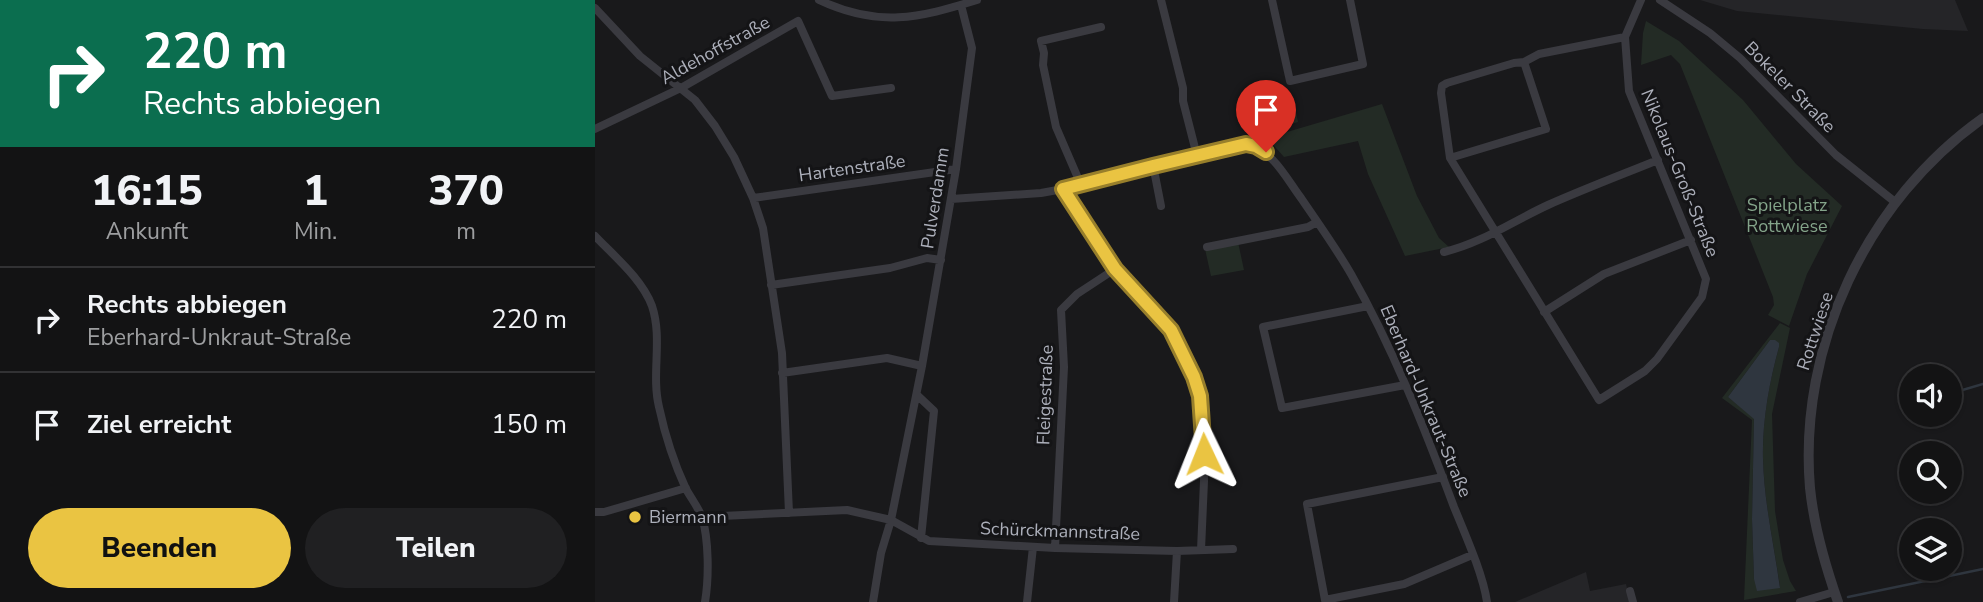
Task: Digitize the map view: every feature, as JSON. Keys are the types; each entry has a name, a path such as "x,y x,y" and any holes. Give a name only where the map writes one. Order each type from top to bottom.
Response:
{"street":[{"path":"819,0 867,16 894,19 920,16 978,0"},
{"path":"1161,0 1195,148"},
{"path":"1272,0 1290,81 1363,64 1350,0"},
{"name":"Nikolaus-Groß-Straße","path":"1544,312 1599,400 1651,365 1702,297 1706,279 1629,91 1625,37 1641,0"},
{"name":"Bokeler Straße","path":"1660,0 1710,33 1740,58 1836,155 1895,202"},
{"name":"Pulverdamm","path":"873,602 881,553 891,520 922,366 956,169 972,48 961,5"},
{"path":"595,8 640,56 695,100 734,157 753,198 763,228 782,353 789,513"},
{"name":"Aldehoffstraße","path":"595,130 681,88 798,22 832,96 891,88"},
{"path":"1081,185 1056,127 1043,65 1041,41 1101,27"},
{"path":"1625,37 1539,54 1524,62 1458,79 1442,86 1450,158 1544,312 1604,274 1691,240"},
{"path":"1450,158 1546,129 1524,62"},
{"name":"Rottwiese","path":"1836,597 1815,526 1810,488 1812,401 1821,356 1841,299 1870,241 1895,202 1933,159 1983,117"},
{"name":"Eberhard-Unkraut-Straße","path":"951,199 1063,189 1246,144 1266,152 1350,271 1368,306 1405,384 1443,477 1487,602"},
{"path":"1444,252 1495,233 1547,205 1658,160"},
{"path":"1153,166 1161,205"},
{"name":"Hartenstraße","path":"753,198 956,169"},
{"path":"1063,189 1115,269 1171,330 1194,377 1200,396 1203,428 1201,550"},
{"path":"1207,247 1317,222"},
{"path":"595,236 639,283 651,305 657,337 655,381 658,405 673,456 701,517 708,560 705,602"},
{"path":"771,285 890,268 927,258 941,261"},
{"name":"Fleigestraße","path":"1055,548 1064,368 1061,310 1077,294 1115,269"},
{"path":"1368,306 1263,327 1282,408 1405,384"},
{"path":"782,373 887,358 922,366"},
{"path":"916,395 934,411 921,538"},
{"path":"1443,477 1307,503 1325,600 1404,584 1472,555"},
{"path":"595,512 604,512 686,488"},
{"name":"Schürckmannstraße","path":"701,517 847,510 891,520 929,541 1055,548 1177,551 1233,549"},
{"path":"1027,602 1033,547"},
{"path":"1174,602 1177,551"},
{"path":"1630,591 1633,602"},
{"path":"1800,602 1836,597"}],"shaded area":[{"path":"1700,0 1955,0 1968,31 1737,11"},
{"path":"1770,340 1779,343 1779,347 1767,403 1763,459 1767,507 1780,588 1757,591 1754,579 1752,519 1754,419 1728,397"},
{"path":"1586,572 1590,591 1626,584 1630,602 1515,602"}],"green space":[{"name":"Spielplatz Rottwiese","path":"1646,21 1679,41 1743,100 1796,164 1842,206 1807,274 1789,326 1768,315 1774,305 1773,297 1680,64 1671,55 1641,65"},
{"path":"1293,98 1298,122 1251,136 1245,109"},
{"path":"1382,104 1417,196 1439,238 1449,247 1405,256 1368,174 1358,141 1284,157 1267,138"},
{"path":"1238,242 1244,270 1211,276 1205,249"},
{"path":"1780,323 1790,328 1772,414 1775,511 1783,560 1796,591 1744,600 1752,420 1722,398","holes":["1770,340 1779,347 1767,403 1763,459 1767,507 1780,587 1754,579 1754,418 1728,397"]}],"waterway":[{"path":"1962,390 1983,384"},
{"path":"1848,597 1983,569"}],"place":[{"name":"Biermann","path":"635,517"}],"route":[{"path":"1204,454 1200,396 1194,377 1171,330 1115,269 1063,189 1246,144 1266,152"}]}
